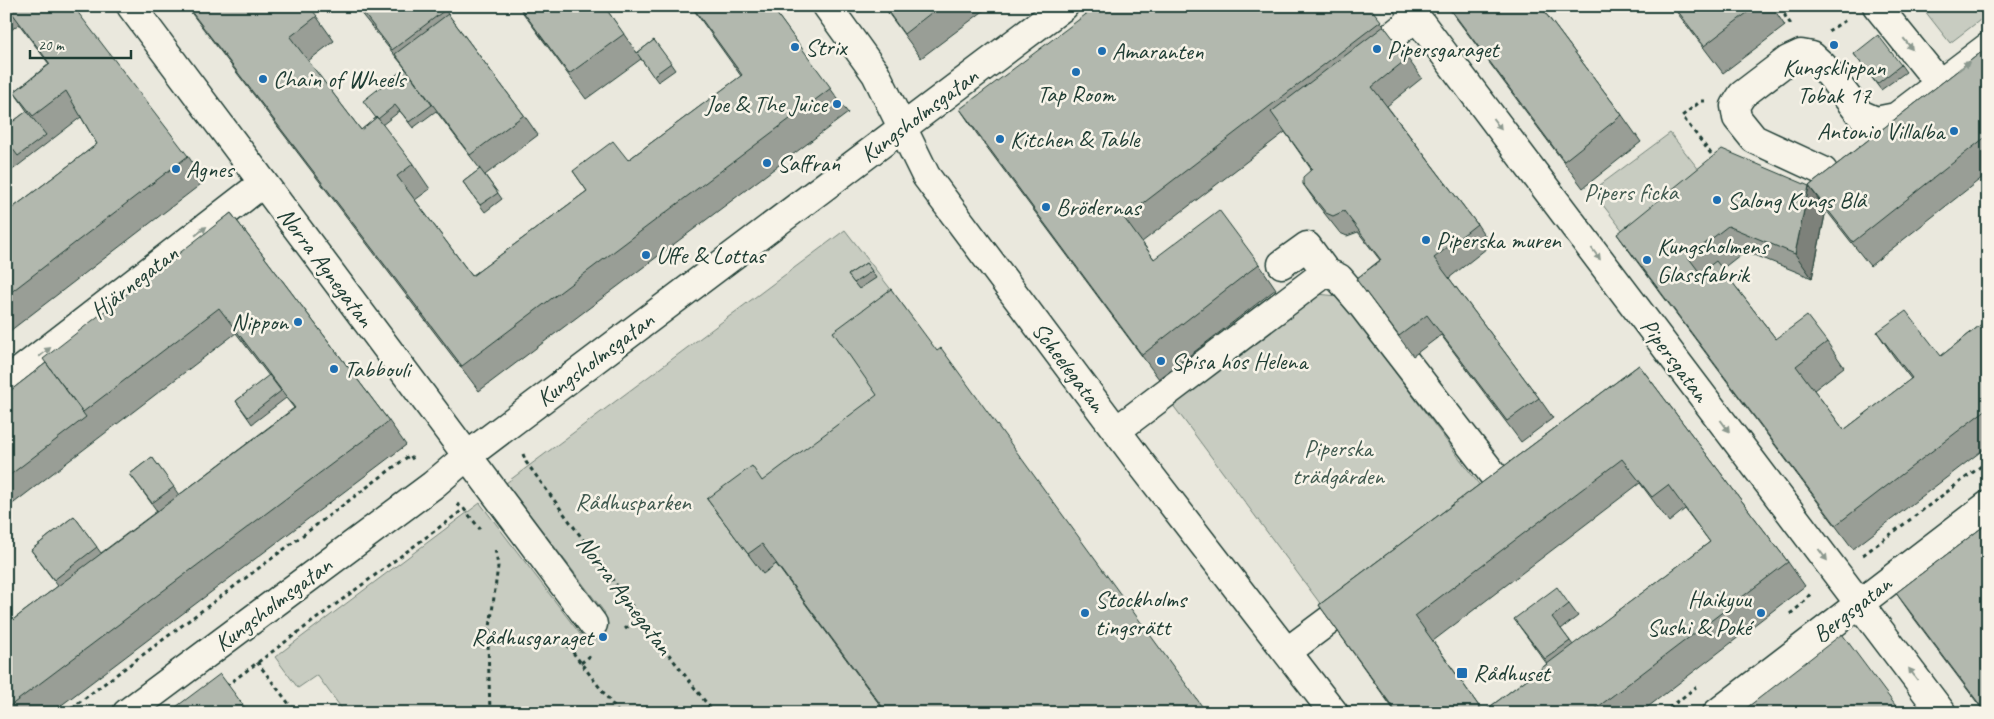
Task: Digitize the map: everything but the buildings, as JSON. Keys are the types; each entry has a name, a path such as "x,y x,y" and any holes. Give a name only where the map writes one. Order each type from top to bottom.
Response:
{"street":[{"name":"Norra Agnegatan","path":"131,6 593,624"},
{"name":"Scheelegatan","path":"827,6 876,74 926,176 1139,461 1288,651 1334,713"},
{"name":"Kungsholmsgatan","path":"127,713 432,485 466,456 1064,6"},
{"path":"1877,6 1940,84"},
{"path":"1391,37 1412,11"},
{"name":"Pipersgatan","path":"1412,11 1942,713"},
{"path":"1823,171 1754,139 1737,118 1736,106 1742,95 1788,60 1800,54 1812,56 1823,66 1860,114 1876,121 1896,118 1988,47"},
{"name":"Hjärnegatan","path":"6,382 263,182"},
{"path":"1282,264 1306,246 1326,272 1339,278 1505,490"},
{"path":"1117,430 1326,272"},
{"path":"1482,507 1528,474"},
{"name":"Bergsgatan","path":"1717,713 1988,505"},
{"path":"1288,651 1381,582"}],"path":[{"path":"1785,6 1785,16 1791,24"},
{"path":"1701,101 1682,116 1718,162"},
{"name":"Norra Agnegatan","path":"510,424 526,462 640,617 714,713"},
{"path":"65,713 410,455 432,485 464,509 482,532"},
{"path":"220,690 464,509"},
{"path":"490,713 488,643 498,566 495,548 500,556"},
{"path":"563,640 619,713"},
{"path":"257,662 296,713"}],"green space":[{"path":"1921,6 1988,6 1988,14 1950,43"},
{"name":"Pipers ficka","path":"1670,133 1700,171 1623,231 1592,191"},
{"name":"Rådhusparken","path":"845,230 906,309 891,415 762,574 776,564 886,713 345,713 317,675 298,688 275,657 480,503 580,634 605,613 506,483"},
{"name":"Piperska trädgården","path":"1317,294 1338,296 1481,487 1322,606 1172,404"}],"place":[{"name":"Kungsklippan Tobak 17","path":"1834,45"},
{"name":"Strix","path":"795,47"},
{"name":"Pipersgaraget","path":"1377,49"},
{"name":"Amaranten","path":"1102,51"},
{"name":"Tap Room","path":"1076,72"},
{"name":"Chain of Wheels","path":"263,79"},
{"name":"Joe & The Juice","path":"837,104"},
{"name":"Antonio Villalba","path":"1954,131"},
{"name":"Kitchen & Table","path":"1000,139"},
{"name":"Saffran","path":"767,163"},
{"name":"Agnes","path":"176,169"},
{"name":"Salong Kungs Blå","path":"1717,200"},
{"name":"Brödernas","path":"1046,207"},
{"name":"Piperska muren","path":"1426,240"},
{"name":"Uffe & Lottas","path":"646,255"},
{"name":"Kungsholmens Glassfabrik","path":"1647,260"},
{"name":"Nippon","path":"298,322"},
{"name":"Spisa hos Helena","path":"1161,361"},
{"name":"Tabbouli","path":"334,369"},
{"name":"Stockholms tingsrätt","path":"1085,613"},
{"name":"Haikyuu Sushi & Poké","path":"1761,613"},
{"name":"Rådhusgaraget","path":"603,637"},
{"name":"Rådhuset","path":"1462,673"}]}
